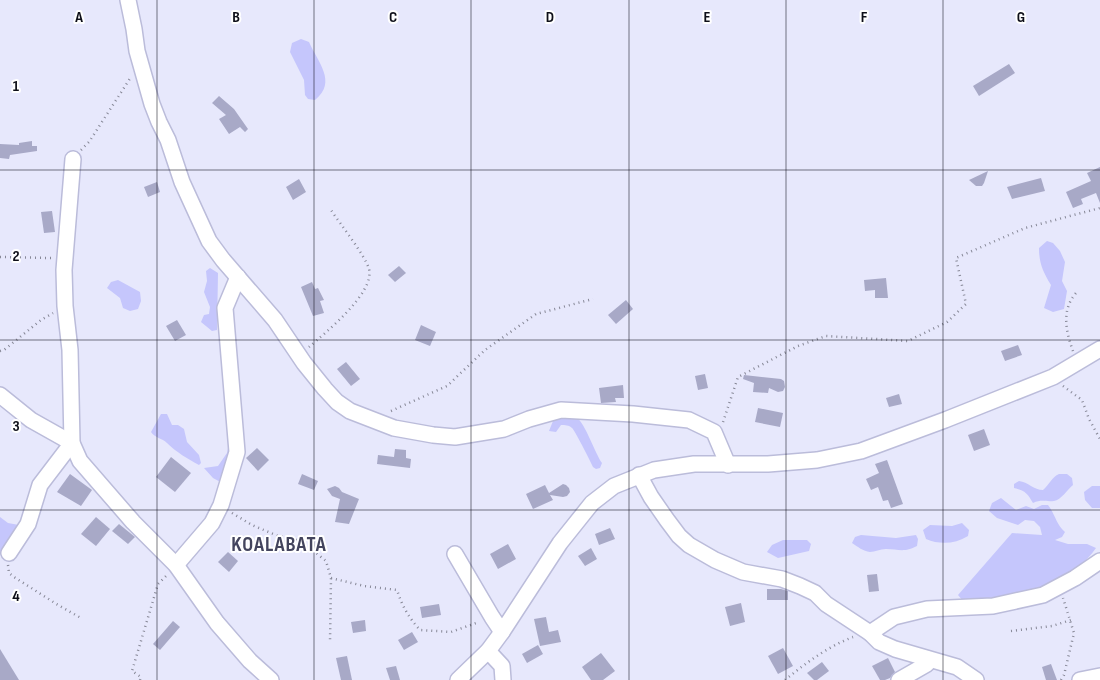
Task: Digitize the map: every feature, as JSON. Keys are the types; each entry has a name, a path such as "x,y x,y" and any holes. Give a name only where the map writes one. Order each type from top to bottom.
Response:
{"street":[{"path":"128,0 142,71 159,122 168,140 182,182 209,241 275,320 299,356 325,389 338,402 350,411 376,422 413,432 455,438 504,429 529,419 561,410 633,414 689,420 714,432 728,465"},
{"path":"73,158 65,259 64,306 70,350 72,443 80,462 133,522 176,565 217,623 250,661 272,680"},
{"path":"176,565 212,523 221,505 237,452 225,308 238,277"},
{"path":"458,680 488,651 560,543 592,504 614,486 654,470 694,464 768,464 817,460 861,451 1052,377 1100,349"},
{"path":"0,396 31,420 72,443"},
{"path":"10,554 28,524 40,485 72,443"},
{"path":"639,475 667,520 679,536 689,545 715,560 743,572 782,579 807,590 888,646 957,667 976,680"},
{"path":"455,554 502,632"},
{"path":"870,633 894,617 926,609 993,606 1043,595 1100,561"},
{"path":"488,651 502,666 504,680"},
{"path":"899,680 927,664 928,659"},
{"path":"1080,680 1100,676"}],"path":[{"path":"73,158 89,142 129,78 142,71"},
{"path":"714,432 722,427 738,377 798,346 826,336 908,341 947,322 966,304 956,258 1024,228 1100,208"},
{"path":"299,356 341,319 354,304 366,283 369,271 364,259 331,210"},
{"path":"0,257 65,259"},
{"path":"1076,293 1071,299 1065,325 1077,362"},
{"path":"376,422 382,415 447,386 484,350 536,314 593,299"},
{"path":"0,351 4,350 41,320 64,306"},
{"path":"1052,377 1082,400 1089,419 1100,439"},
{"path":"221,505 252,525 278,536 293,538 306,545 326,561 331,578 330,642"},
{"path":"10,554 9,573 58,606 81,618"},
{"path":"140,680 141,677 132,671 158,584 176,565"},
{"path":"331,578 364,586 397,590 401,603 411,621 420,630 450,632 492,617"},
{"path":"1059,587 1074,633 1064,675 1061,680"},
{"path":"1011,631 1052,626 1071,620"},
{"path":"785,680 815,656 840,642 870,633"}],"shaded area":[{"path":"301,39 309,42 324,71 325,86 322,93 315,100 308,99 305,95 304,80 290,52 292,43"},
{"path":"1047,241 1053,243 1060,251 1065,262 1062,281 1067,291 1064,309 1053,312 1044,308 1051,285 1042,267 1039,253 1039,248"},
{"path":"210,268 218,273 217,330 212,331 201,322 204,315 209,314 210,307 204,292 207,281 206,271"},
{"path":"118,280 140,292 141,301 138,309 130,311 123,308 120,298 107,288 111,282"},
{"path":"161,414 167,414 172,425 178,425 184,429 187,442 199,455 201,463 199,465 165,441 154,436 151,432"},
{"path":"566,415 577,418 580,421 602,463 600,468 596,469 593,467 571,427 561,425 556,432 549,431 553,421"},
{"path":"232,447 224,484 213,478 204,468 218,466 227,453 228,448"},
{"path":"1059,474 1067,474 1072,478 1073,485 1057,500 1033,503 1026,493 1014,488 1014,484 1019,481 1043,490"},
{"path":"1092,486 1100,486 1100,508 1092,508 1085,500 1084,492"},
{"path":"1001,498 1016,510 1026,506 1034,509 1042,505 1048,505 1065,532 1062,537 1055,540 1068,544 1087,544 1096,548 1083,563 1053,583 1000,597 963,601 958,595 1012,533 1042,535 1040,527 1034,521 1025,520 1018,525 997,518 989,511 992,503"},
{"path":"0,517 8,523 19,525 7,547 0,552"},
{"path":"962,523 969,530 968,536 953,542 937,542 926,539 923,530 930,525 952,526"},
{"path":"861,535 896,538 916,535 918,539 917,546 908,549 884,549 870,552 852,543 855,537"},
{"path":"783,540 807,540 811,544 809,551 778,558 767,552 772,545"}],"building":[{"path":"1009,64 1015,73 979,96 973,86"},
{"path":"219,96 234,109 248,129 245,132 240,127 229,134 219,119 226,115 212,103"},
{"path":"32,141 32,146 37,146 37,151 10,155 9,159 0,158 0,144 19,145 19,143"},
{"path":"1100,167 1100,203 1096,193 1081,199 1083,204 1073,208 1066,192 1091,181 1087,173"},
{"path":"988,171 982,186 976,186 969,180"},
{"path":"1041,178 1045,191 1012,199 1007,187"},
{"path":"299,179 306,192 293,200 286,187"},
{"path":"157,182 160,192 148,197 144,187"},
{"path":"52,211 55,232 44,233 41,212"},
{"path":"399,266 406,273 395,282 388,275"},
{"path":"886,278 888,298 875,298 875,290 865,291 864,280"},
{"path":"312,282 315,289 318,288 324,300 320,301 324,313 313,316 301,287"},
{"path":"626,300 633,309 616,324 608,315"},
{"path":"177,320 186,335 175,341 166,326"},
{"path":"421,325 436,332 430,346 415,340"},
{"path":"1018,345 1022,355 1005,361 1001,351"},
{"path":"346,362 360,379 351,386 337,369"},
{"path":"705,374 708,388 698,390 695,376"},
{"path":"744,375 781,379 784,381 785,387 783,391 778,392 769,388 768,393 753,392 754,383 743,379"},
{"path":"623,385 624,398 615,398 616,402 601,403 599,388"},
{"path":"899,394 902,404 889,407 886,398"},
{"path":"758,408 783,413 780,427 755,422"},
{"path":"984,429 990,445 974,451 968,435"},
{"path":"257,448 269,460 258,471 246,458"},
{"path":"395,449 406,450 406,458 411,459 410,468 377,464 378,455 394,457"},
{"path":"171,457 191,473 175,492 156,477"},
{"path":"887,460 903,504 891,508 888,500 883,501 878,487 871,490 866,479 879,473 875,464"},
{"path":"70,474 92,490 81,506 57,492"},
{"path":"302,474 318,481 314,490 298,484"},
{"path":"563,484 569,488 570,492 567,496 550,495 553,500 533,509 526,494 545,485 549,493"},
{"path":"335,486 342,492 359,499 349,524 335,522 340,499 332,496 327,489"},
{"path":"96,517 110,529 96,546 81,534"},
{"path":"119,524 135,537 128,544 112,531"},
{"path":"610,528 615,539 599,545 595,534"},
{"path":"508,544 516,559 498,569 490,554"},
{"path":"591,548 597,559 585,566 578,556"},
{"path":"228,552 238,561 229,572 218,562"},
{"path":"877,574 879,591 869,592 867,575"},
{"path":"767,589 788,591 788,600 767,600"},
{"path":"741,603 745,622 730,626 725,607"},
{"path":"439,604 441,615 422,618 420,607"},
{"path":"546,617 549,632 558,630 561,642 540,646 534,619"},
{"path":"365,620 366,631 353,633 351,622"},
{"path":"173,621 180,627 160,650 153,644"},
{"path":"412,632 418,642 404,650 398,640"},
{"path":"538,645 543,654 527,663 522,654"},
{"path":"783,648 793,666 778,674 768,656"},
{"path":"0,649 19,680 0,680"},
{"path":"601,653 615,671 603,680 591,680 582,667"},
{"path":"347,656 352,680 341,680 336,658"},
{"path":"888,658 895,672 890,678 880,680 872,666"},
{"path":"822,662 829,671 817,680 814,680 807,673"},
{"path":"1051,664 1057,680 1046,680 1042,667"},
{"path":"396,666 400,680 390,680 386,668"}],"district":[{"name":"KOALABATA","path":"279,544"}]}
